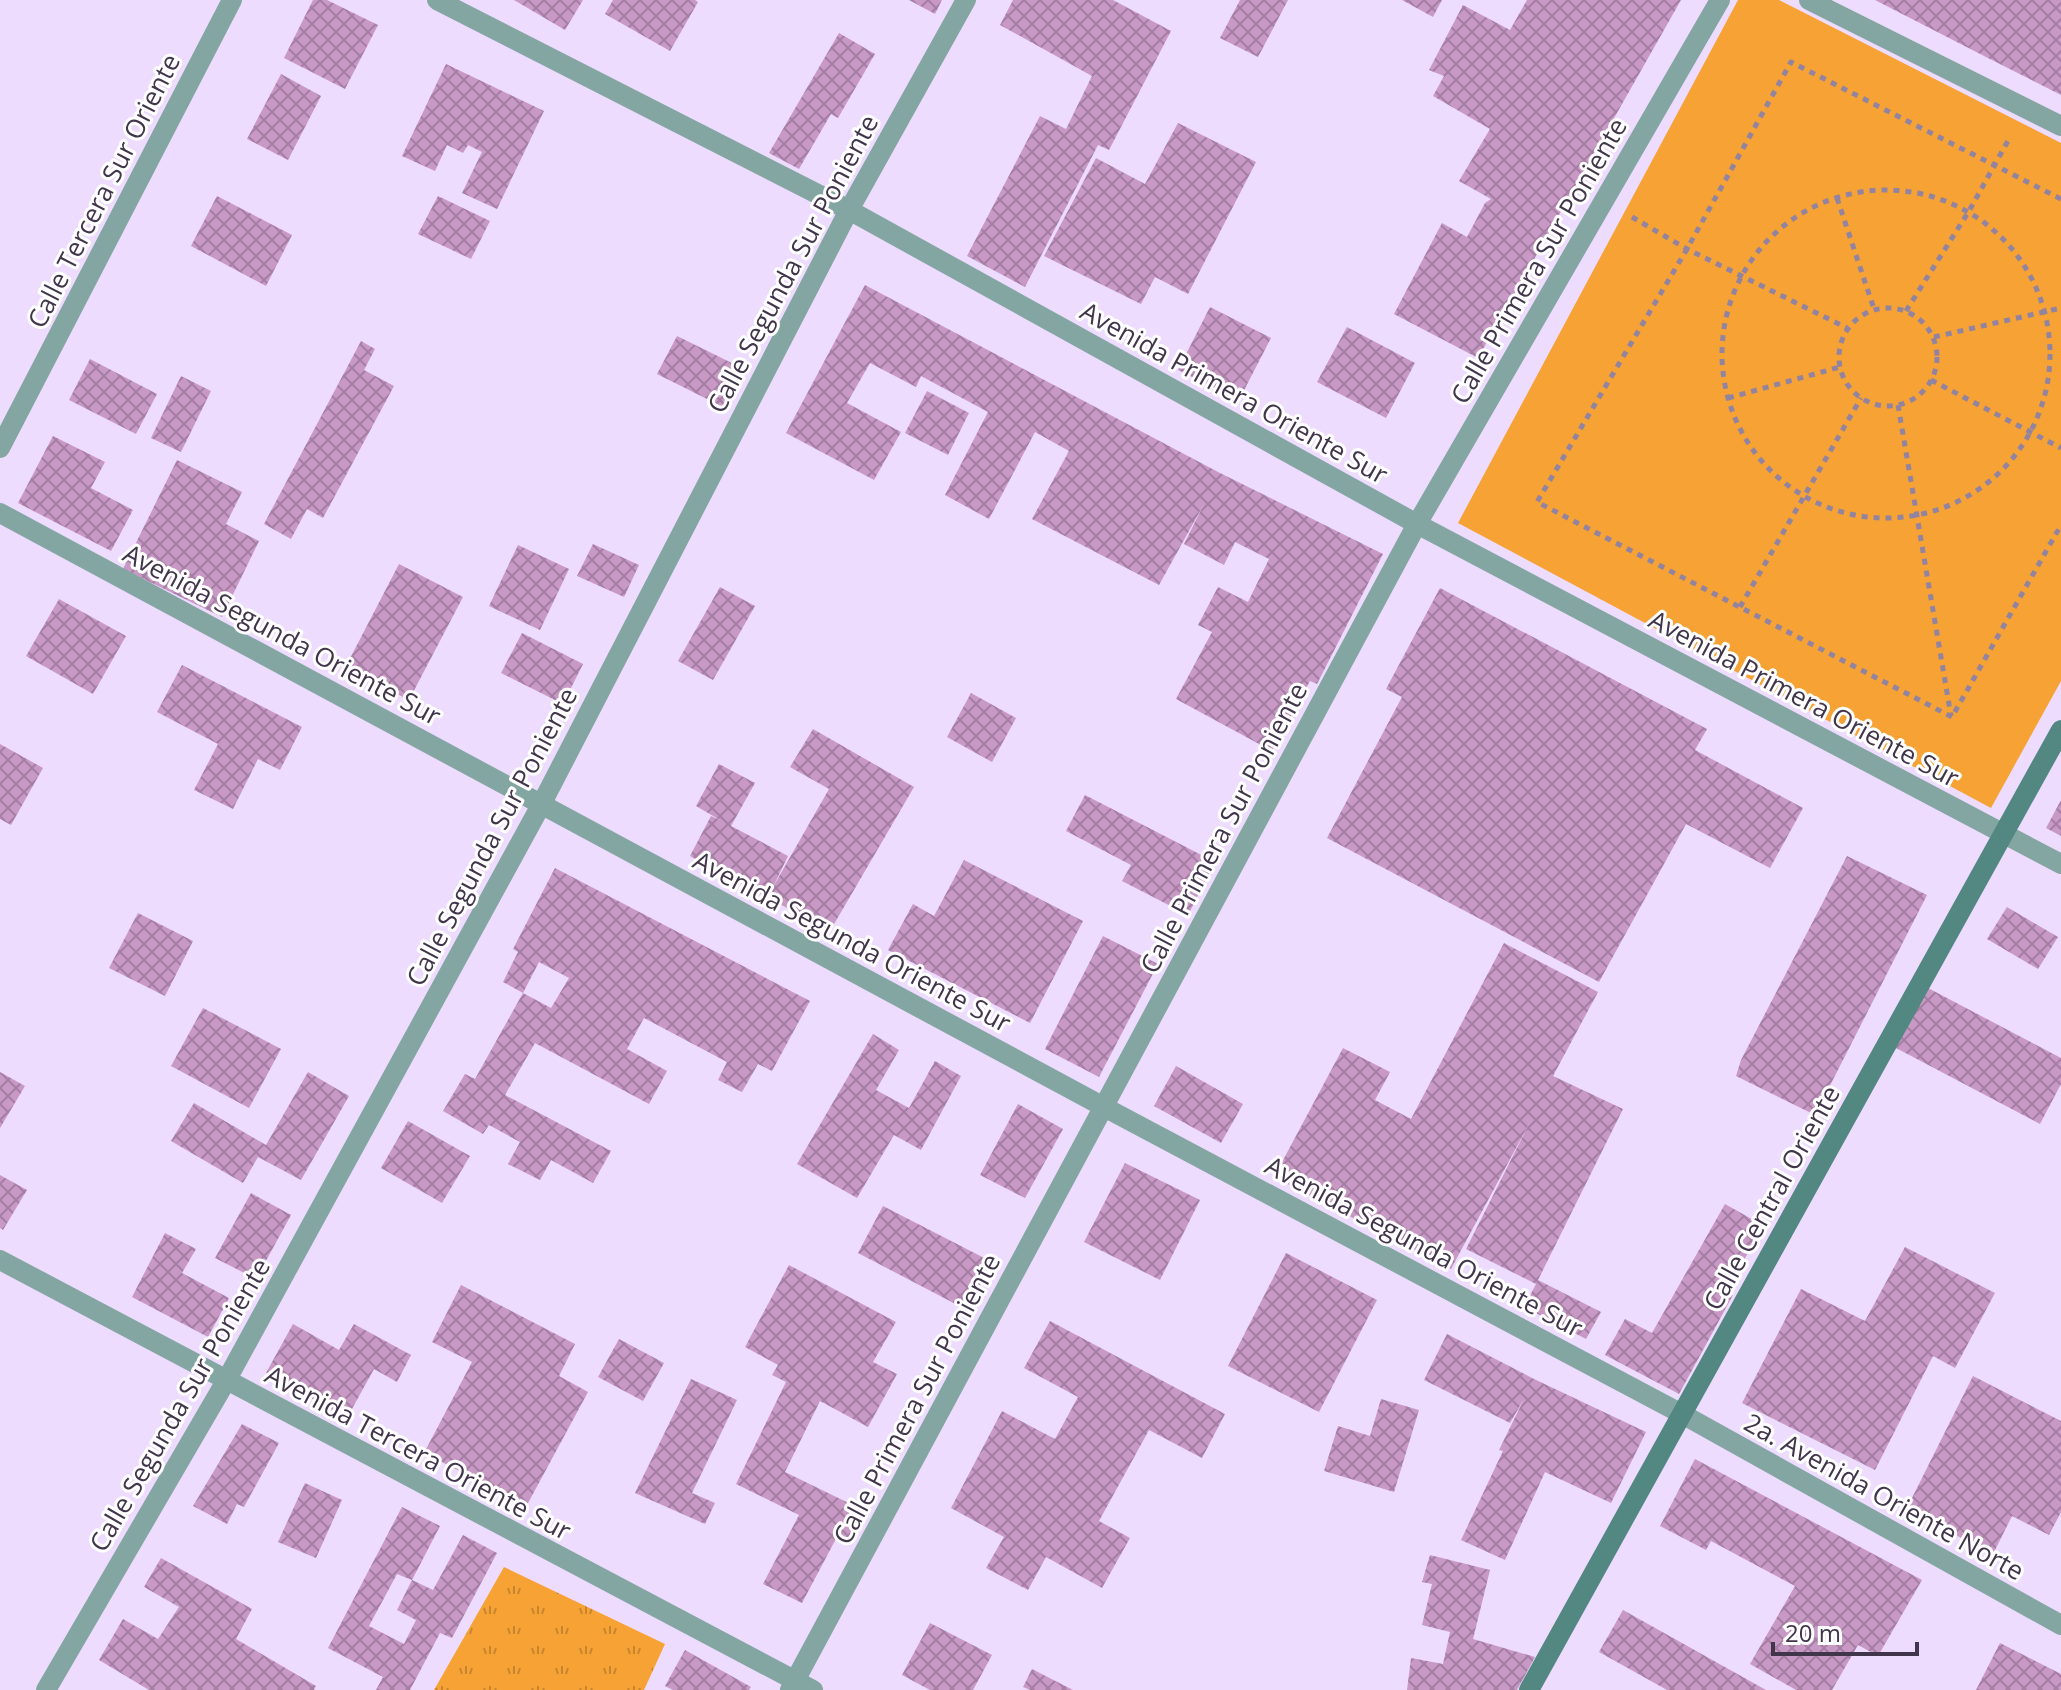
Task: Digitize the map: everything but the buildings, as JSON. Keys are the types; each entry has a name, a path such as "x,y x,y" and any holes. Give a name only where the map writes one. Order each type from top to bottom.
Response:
{"main road":[{"name":"Calle Central Oriente","path":"1529,1690 2061,730"}],"street":[{"name":"Calle Tercera Sur Oriente","path":"0,448 232,0"},
{"name":"Avenida Primera Oriente Sur","path":"437,0 849,210 1417,524 2061,864"},
{"name":"Calle Segunda Sur Poniente","path":"46,1690 226,1381 541,805 849,210 966,0"},
{"name":"Calle Primera Sur Poniente","path":"799,1687 1104,1107 1417,524 1720,0"},
{"path":"1809,0 2061,126"},
{"name":"Avenida Segunda Oriente Sur","path":"0,513 1682,1414"},
{"name":"Avenida Tercera Oriente Sur","path":"0,1260 799,1687"},
{"name":"2a. Avenida Oriente Norte","path":"1682,1414 2061,1625"}],"path":[{"path":"1952,717 1537,502 1687,249 1791,62 2061,199"},
{"path":"1906,311 1969,211 2024,107"},
{"path":"1872,190 1925,194 1969,211 2015,250 2046,311 2051,351 2043,404 2019,452 1980,489 1919,518 1875,519 1821,507 1774,477 1740,434 1722,383 1722,327 1741,275 1774,232 1819,203 1872,190"},
{"path":"1837,198 1874,309"},
{"path":"1603,201 1687,249 1847,328"},
{"path":"1934,337 2061,308"},
{"path":"1874,309 1906,311 1921,320 1934,337 1937,364 1931,380 1921,393 1898,405 1876,405 1849,388 1838,358 1840,343 1847,328 1874,309"},
{"path":"1728,398 1840,367"},
{"path":"1931,380 2061,448"},
{"path":"1740,607 1861,398"},
{"path":"1898,405 1952,717"},
{"path":"1952,717 2061,525"}],"green space":[{"path":"1738,0 1779,0 2061,143 2061,681 1991,808 1458,523"},
{"path":"504,1567 665,1644 644,1690 434,1690"}]}
